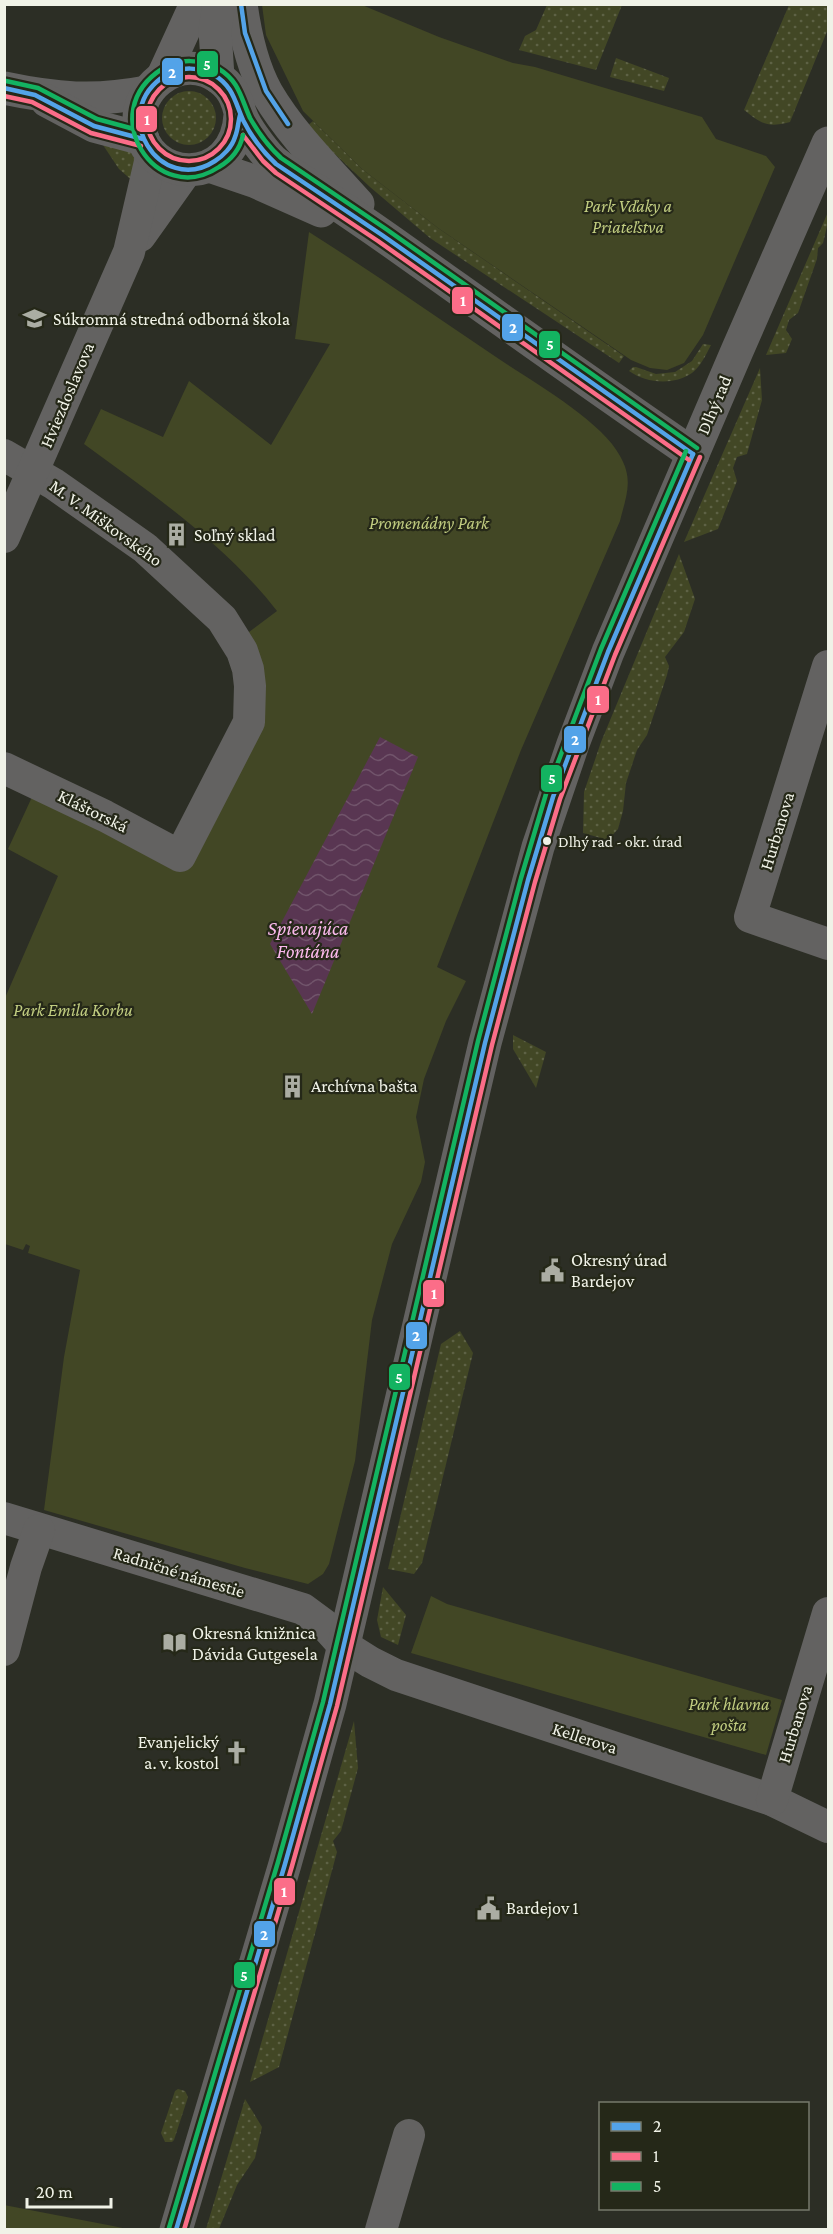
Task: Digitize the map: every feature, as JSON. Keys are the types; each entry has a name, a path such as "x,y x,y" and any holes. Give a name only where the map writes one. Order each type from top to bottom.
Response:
{"street":[{"path":"196,4 141,107 139,123 148,146 162,162 174,168 198,168 256,182 391,242"},
{"path":"218,77 215,30 219,4"},
{"path":"241,4 245,33 266,91 291,128 391,242"},
{"path":"20,91 98,100 155,84 176,70 191,68 205,71 218,77 234,93 240,115 239,131 233,146 223,158 198,168"},
{"path":"20,91 94,126 148,146"},
{"path":"240,115 272,159 538,348 693,454"},
{"name":"Hviezdoslavova","path":"4,537 129,252 148,146"},
{"name":"Dlhý rad","path":"176,2229 285,1864 330,1704 485,1043 528,880 554,797 609,652 693,454 826,154"},
{"name":"Hviezdoslavova","path":"129,252 198,168"},
{"name":"M. V. Miškovského","path":"4,455 34,472 145,548 222,619 242,651 248,669 250,686 249,722 180,856"},
{"name":"Hurbanova","path":"828,666 750,917 828,944"},
{"name":"Kláštorská","path":"4,768 105,816 180,856"},
{"name":"Radničné námestie","path":"4,1518 303,1610 326,1626 343,1645"},
{"path":"4,1650 26,1567 39,1530"},
{"name":"Hurbanova","path":"772,1800 828,1613"},
{"name":"Kellerova","path":"343,1645 370,1662 403,1678 772,1800 828,1827"},
{"path":"381,2229 409,2135"}],"green space":[{"name":"Park Vďaky a Priateľstva","path":"262,5 362,5 439,37 513,63 535,67 702,117 716,139 766,156 775,167 703,335 684,363 667,370 650,368 631,360 438,228 362,169 303,111 266,35"},
{"path":"547,5 622,5 596,70 519,50 525,36 536,30"},
{"path":"789,5 828,5 828,29 790,122 770,125 760,122 744,110"},
{"path":"616,58 669,78 664,91 610,77"},
{"path":"184,91 194,91 204,95 212,103 216,118 212,133 204,141 194,145 184,145 174,141 166,133 162,123 162,113 166,103 174,95"},
{"path":"313,121 362,169 438,228 624,356 619,363 430,238 370,187 306,127"},
{"path":"103,145 129,150 135,158 135,183 119,169"},
{"path":"828,212 823,243 818,248 817,259 798,313 789,320 786,330 792,339 786,353 766,355"},
{"name":"Promenádny Park","path":"309,232 583,416 611,443 620,456 627,473 628,488 620,521 521,750 437,967 466,981 446,1021 424,1079 416,1117 425,1162 421,1182 392,1244 372,1320 355,1461 329,1564 323,1574 308,1584 44,1510 64,1357 80,1270 28,1253 30,1246 26,1244 23,1250 5,1244 5,998 58,876 8,849 38,784 181,856 249,722 237,641 277,611 256,586 211,541 84,444 101,409 163,437 189,381 271,445 330,344 295,339"},
{"path":"703,344 711,345 698,368 677,380 651,380 629,371 636,367 656,374 675,372 692,361"},
{"path":"760,368 762,400 747,454 737,457 733,468 737,481 718,529 684,542"},
{"path":"679,554 695,599 684,632 665,657 669,666 667,675 647,735 637,750 626,783 623,811 618,829 608,840 583,833 584,792 601,742"},
{"path":"513,1035 546,1052 536,1088 513,1049"},
{"path":"460,1331 473,1353 422,1563 414,1574 388,1569 441,1344"},
{"path":"383,1587 406,1615 398,1645 381,1637 377,1620"},
{"name":"Park hlavna pošta","path":"431,1596 447,1604 782,1700 766,1755 411,1653"},
{"path":"354,1721 358,1768 341,1831 333,1841 337,1852 279,2067 250,2082"},
{"path":"178,2089 185,2091 188,2097 174,2140 165,2142 161,2133 175,2091"},
{"path":"245,2099 262,2127 255,2158 237,2185 219,2229 206,2229"},
{"path":"4,2205 113,2226 127,2229 5,2229"}],"water":[{"name":"Spievajúca Fontána","path":"380,737 418,757 312,1014 270,944"}],"transit line":[{"name":"2","path":"241,4 245,33 266,91 288,124"},
{"name":"5","path":"243,135 234,154 219,167 196,177 174,175 155,166 141,150 134,130 133,108 142,87 169,65 190,61 205,63 219,69 231,79 253,123 281,158 386,229 697,448"},
{"name":"2","path":"240,115 236,134 227,151 215,161 195,169 176,168 160,159 147,145 141,128 141,109 149,91 166,75 178,70 190,69 203,70 214,75 229,89 250,132 276,164 382,235 693,454"},
{"name":"1","path":"181,77 197,77 213,84 224,95 231,111 231,119 228,135 219,149 197,161 181,161 165,154 154,143 147,127 147,111 154,95 165,84 181,77"},
{"name":"5","path":"6,81 38,88 97,119 145,132"},
{"name":"2","path":"4,88 35,95 94,126 143,139"},
{"name":"1","path":"4,96 32,102 91,133 141,146"},
{"name":"1","path":"243,135 263,161 276,173 378,241 689,460"},
{"name":"5","path":"169,2228 323,1702 478,1041 521,878 546,794 601,649 686,451"},
{"name":"2","path":"176,2230 330,1704 485,1043 528,880 553,797 608,652 693,454"},
{"name":"1","path":"184,2230 337,1706 492,1045 535,882 560,799 615,655 700,457"}],"place":[{"name":"Súkromná stredná odborná škola","path":"35,319"},
{"name":"Soľný sklad","path":"176,535"},
{"name":"Dlhý rad - okr. úrad","path":"547,841"},
{"name":"Archívna bašta","path":"293,1086"},
{"name":"Okresný úrad Bardejov","path":"553,1270"},
{"name":"Okresná knižnica Dávida Gutgesela","path":"174,1643"},
{"name":"Evanjelický a. v. kostol","path":"237,1752"},
{"name":"Bardejov 1","path":"488,1908"}],"park label":[{"name":"Park Emila Korbu","path":"73,1010"}]}
